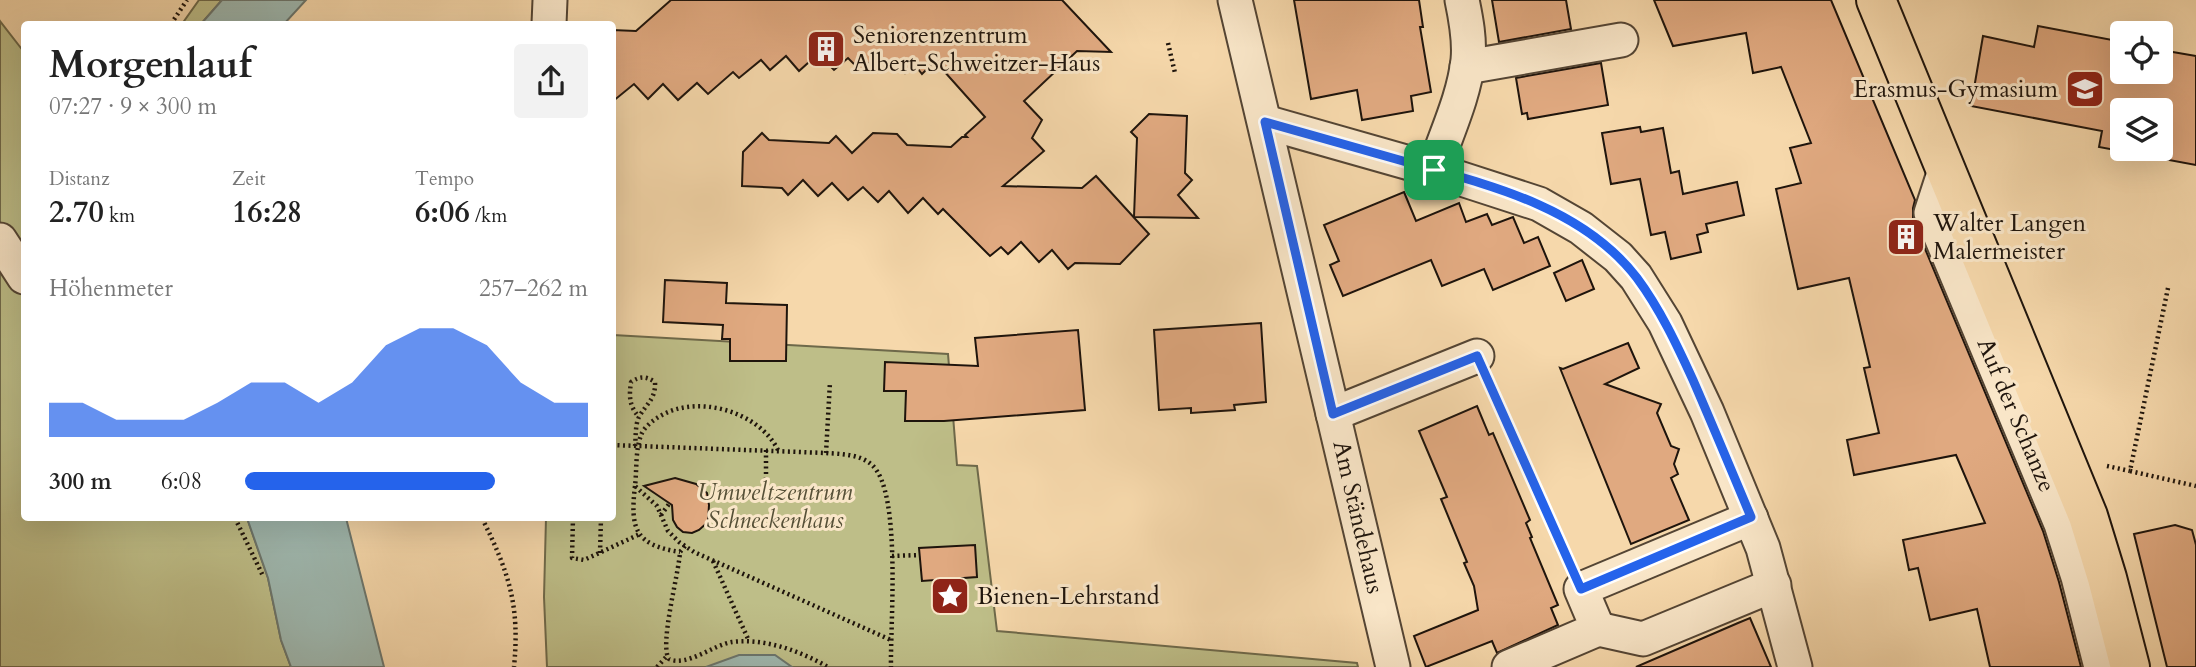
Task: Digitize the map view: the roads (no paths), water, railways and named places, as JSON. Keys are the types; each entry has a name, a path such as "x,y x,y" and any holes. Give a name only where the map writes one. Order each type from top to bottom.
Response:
{"main road":[{"name":"Auf der Schanze","path":"1876,0 2088,516 2130,667"}],"street":[{"path":"548,21 550,0"},
{"name":"Am Ständehaus","path":"1236,0 1393,667"},
{"path":"1434,170 1467,67 1467,32 1462,0"},
{"path":"1467,67 1621,40"},
{"path":"1265,122 1434,170 1539,204 1581,228 1618,257 1650,298 1675,342 1707,412 1751,517 1795,667"},
{"name":"Auf der Schanze","path":"1946,167 1931,213 2062,524 2101,667"},
{"path":"0,240 21,272"},
{"path":"1333,414 1477,356"},
{"path":"1598,629 1581,589 1751,517"},
{"path":"1509,667 1598,629 1643,639 1773,585"}],"water":[{"path":"222,0 306,0 287,21 204,21"},
{"path":"248,521 347,521 384,667 291,667 281,640 268,578"},
{"path":"739,655 775,655 792,667 706,667"}],"place":[{"name":"Seniorenzentrum Albert-Schweitzer-Haus","path":"826,49"},
{"name":"Erasmus-Gymasium","path":"2085,89"},
{"name":"Walter Langen Malermeister","path":"1906,237"},
{"name":"Bienen-Lehrstand","path":"950,596"}],"park label":[{"name":"Umweltzentrum Schneckenhaus","path":"775,506"}]}
